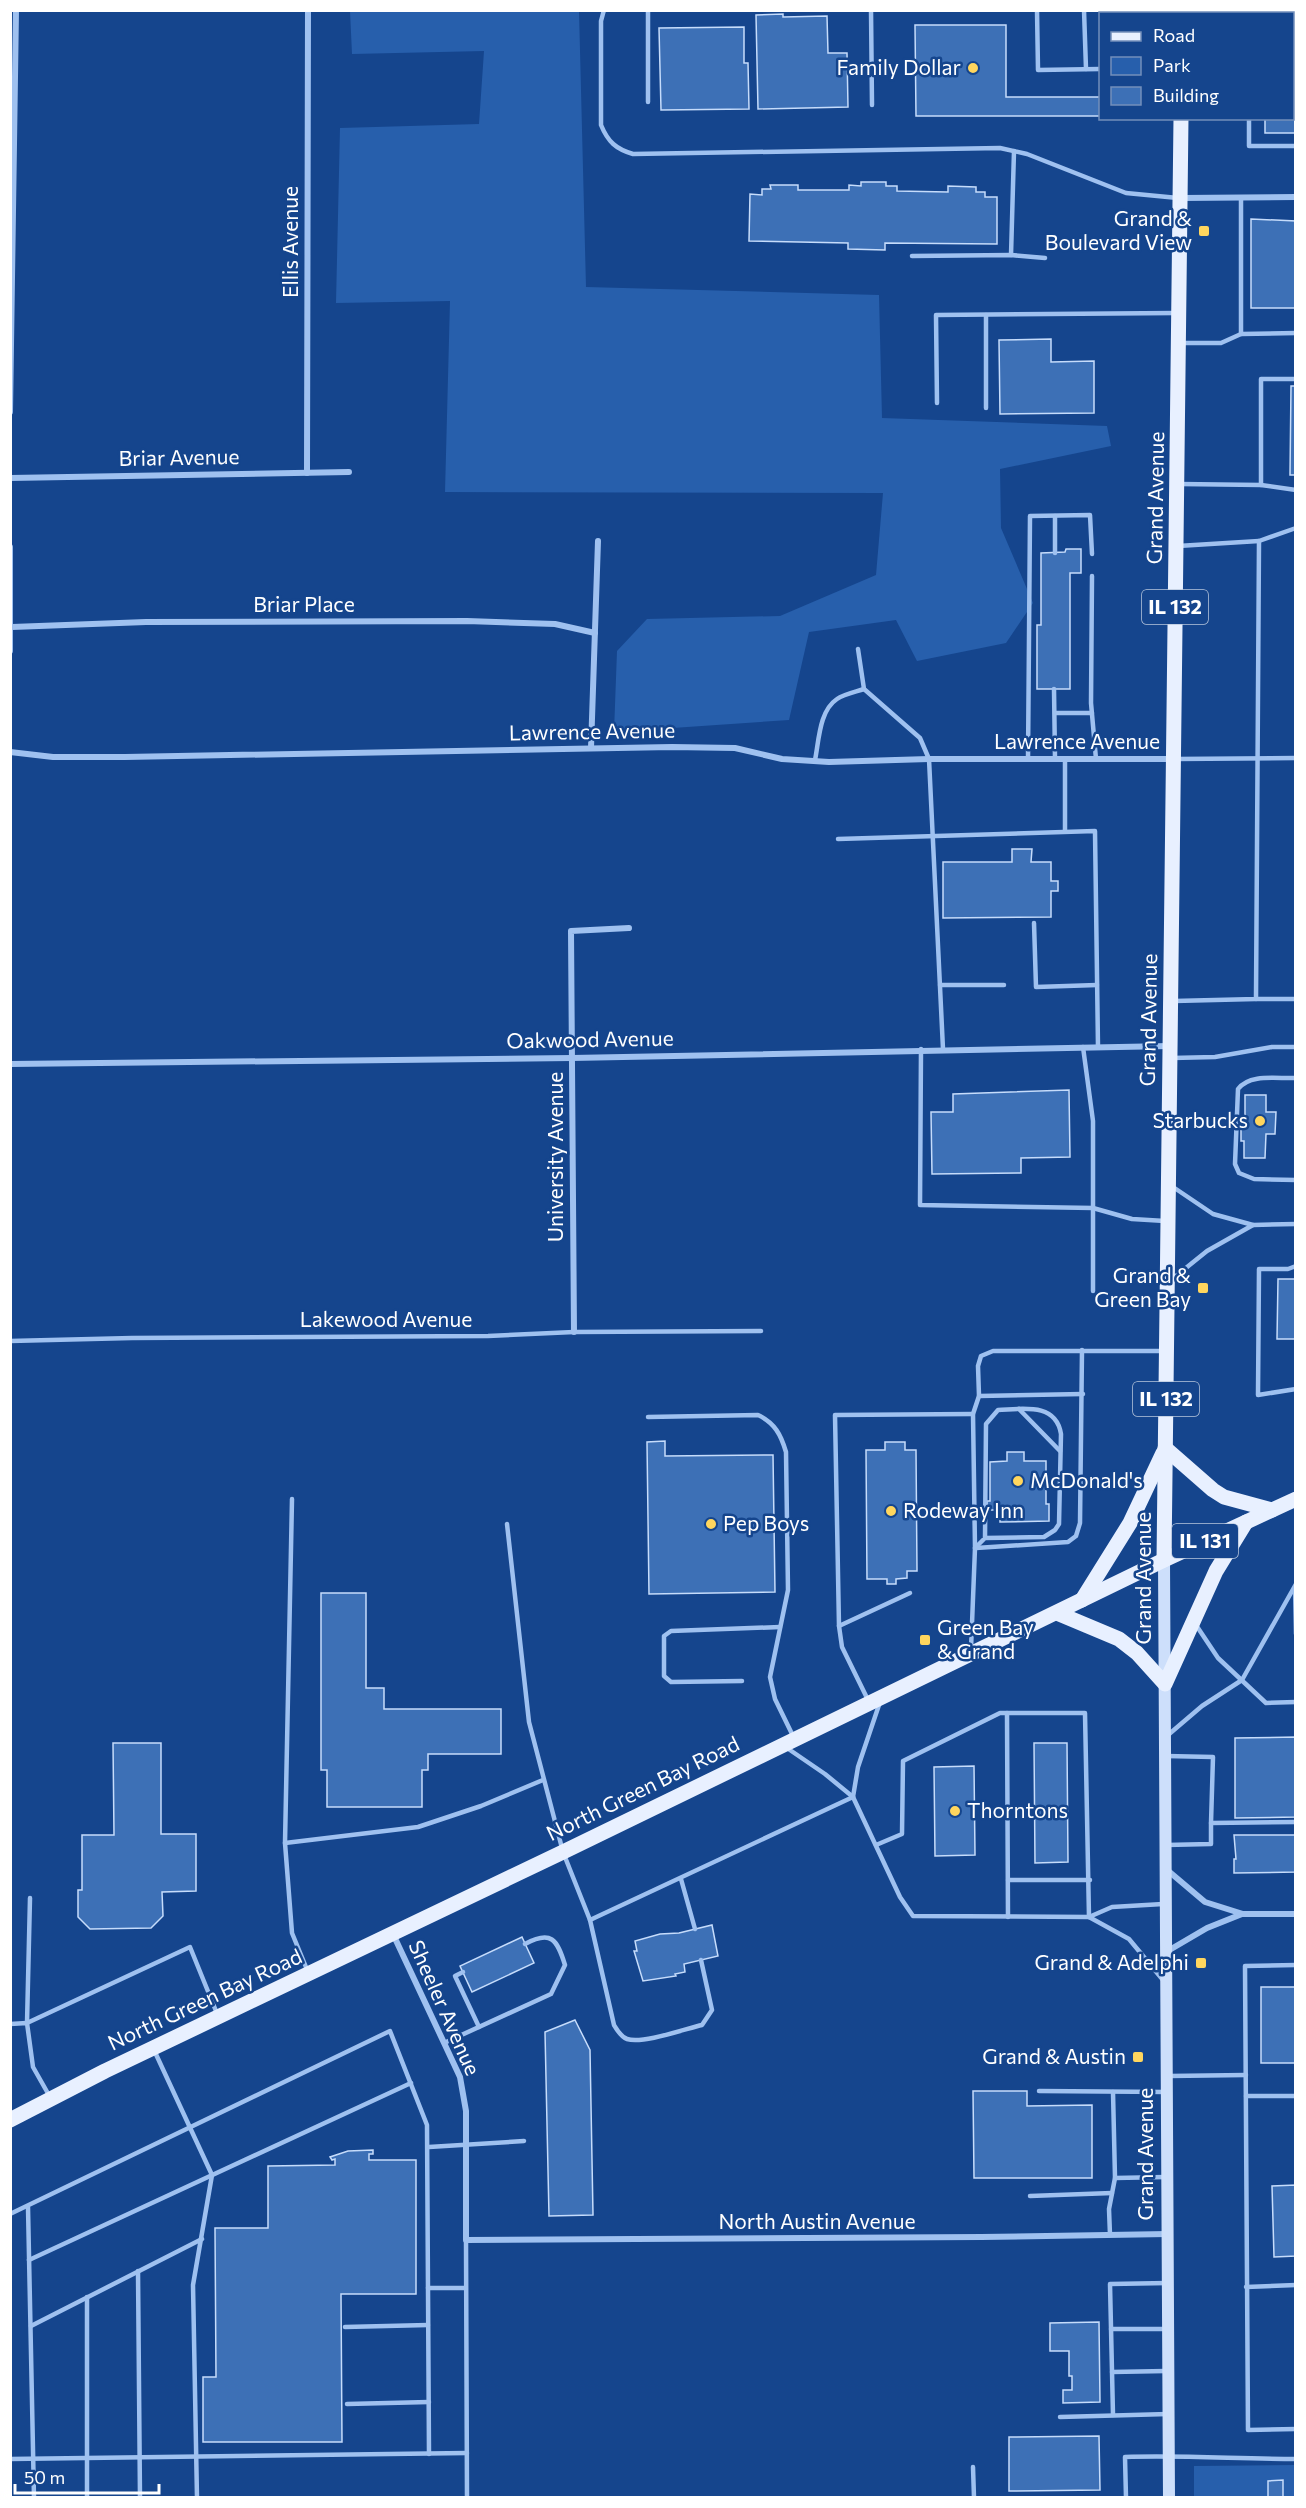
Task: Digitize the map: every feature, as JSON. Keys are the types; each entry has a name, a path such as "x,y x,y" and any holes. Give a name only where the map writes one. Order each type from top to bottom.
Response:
{"main road":[{"name":"Grand Avenue","path":"1169,2498 1164,1560 1181,120"},
{"path":"1082,1601 1130,1523 1165,1448 1224,1497 1272,1510"},
{"name":"North Green Bay Road","path":"10,2120 51,2098 563,1852 788,1741 1164,1560 1296,1500"},
{"path":"1057,1613 1119,1639 1137,1653 1165,1683 1216,1571 1246,1522"}],"street":[{"path":"10,412 16,10"},
{"name":"Ellis Avenue","path":"307,473 308,10"},
{"path":"1180,198 1296,197"},
{"name":"Briar Avenue","path":"10,478 349,472"},
{"path":"591,748 598,541"},
{"path":"10,547 12,627 10,651"},
{"name":"Briar Place","path":"12,627 146,622 468,621 555,624 595,633"},
{"name":"Lawrence Avenue","path":"10,752 53,757 125,757 591,748 735,748 782,759 816,760 1174,759"},
{"name":"University Avenue","path":"574,1332 571,931 629,928"},
{"name":"Oakwood Avenue","path":"10,1064 572,1058 1083,1047 1170,1052"},
{"path":"1166,1868 1205,1902 1243,1914 1296,1914"},
{"path":"1166,1952 1208,1928 1243,1914"},
{"name":"Sheeler Avenue","path":"393,1934 460,2077 466,2111 466,2240"},
{"name":"North Austin Avenue","path":"466,2240 1167,2234"}],"lane":[{"path":"604,10 601,21 601,125 606,138 618,149 633,154 1000,148 1038,158 1126,193 1180,198"},
{"path":"648,10 648,102"},
{"path":"870,10 872,105"},
{"path":"1037,10 1038,70 1099,69"},
{"path":"1084,10 1086,69"},
{"path":"1249,120 1249,146 1296,146"},
{"path":"1011,255 1014,151"},
{"path":"1241,198 1241,334"},
{"path":"912,256 1011,255 1045,258"},
{"path":"937,403 936,315 1179,313"},
{"path":"986,315 986,408"},
{"path":"1179,343 1221,343 1241,334 1296,333"},
{"path":"1261,485 1261,379 1296,379"},
{"path":"1177,484 1261,485 1296,490"},
{"path":"1028,759 1030,516 1090,515 1092,554"},
{"path":"1055,516 1055,553"},
{"path":"1176,546 1259,541 1296,528"},
{"path":"1256,999 1259,541"},
{"path":"1092,576 1092,713 1096,759"},
{"path":"858,649 864,689 920,738 930,759 943,1049"},
{"path":"1054,688 1055,759"},
{"path":"816,760 822,723 830,705 838,698 864,689"},
{"path":"1054,713 1092,713"},
{"path":"1174,759 1296,758"},
{"path":"1065,759 1065,831"},
{"path":"838,839 1095,831 1098,1047"},
{"path":"1034,924 1036,987 1097,985"},
{"path":"940,985 1004,984"},
{"path":"1170,1001 1296,999"},
{"path":"1083,1047 1093,1121 1093,1291"},
{"path":"1170,1052 1215,1057 1272,1047 1296,1047"},
{"path":"921,1049 920,1205 1093,1208 1132,1220 1168,1221"},
{"path":"1296,1078 1257,1079 1247,1081 1238,1089 1235,1164 1239,1173 1254,1179 1296,1180"},
{"path":"1168,1183 1213,1214 1253,1225 1296,1224"},
{"path":"1167,1283 1207,1251 1253,1225"},
{"path":"1296,1266 1288,1269 1258,1269 1258,1395 1296,1389"},
{"name":"Lakewood Avenue","path":"10,1341 761,1331"},
{"path":"971,1654 975,1548 973,1414 979,1396 978,1366 981,1356 986,1353 1082,1350 1166,1351"},
{"path":"975,1548 1068,1542 1076,1536 1080,1523 1082,1350"},
{"path":"979,1396 1083,1394"},
{"path":"1019,1409 1060,1451"},
{"path":"975,1548 985,1538 1044,1537 1055,1530 1059,1524 1061,1434 1057,1420 1049,1412 1039,1409 998,1410 986,1424 985,1538"},
{"path":"854,1797 858,1767 875,1700 842,1647 839,1626 835,1415 973,1414"},
{"path":"648,1417 758,1415 767,1419 776,1428 786,1452 788,1590 770,1677 775,1699 788,1741 854,1797 900,1897 913,1916 1089,1917 1112,1907 1166,1904"},
{"path":"292,1499 285,1843 292,1933 309,1974"},
{"path":"507,1524 529,1722 563,1852 590,1920 614,2025 623,2038 631,2040 652,2037 702,2025 712,2010 701,1960"},
{"path":"1295,1585 1296,1634"},
{"path":"1166,1737 1202,1706 1242,1680 1295,1585"},
{"path":"839,1626 910,1593"},
{"path":"1194,1622 1218,1658 1266,1703 1296,1702"},
{"path":"742,1681 671,1682 664,1676 664,1636 671,1631 780,1627"},
{"path":"876,1845 902,1834 903,1761 1000,1713 1084,1713 1090,1880 1089,1917"},
{"path":"1007,1713 1008,1917"},
{"path":"1166,1756 1213,1757 1211,1844 1166,1845"},
{"path":"285,1843 418,1827 481,1806 543,1780"},
{"path":"590,1920 854,1797"},
{"path":"1211,1823 1296,1822"},
{"path":"681,1879 695,1929"},
{"path":"1008,1880 1090,1880"},
{"path":"30,1898 27,2023 33,2067 51,2098"},
{"path":"1089,1917 1129,1939 1166,1984"},
{"path":"444,2043 551,1994 565,1965 560,1949 552,1939 546,1936 540,1936 525,1944"},
{"path":"10,2024 27,2023 190,1947 219,2018"},
{"path":"1296,1965 1245,1966 1245,2287 1248,2430 1296,2429"},
{"path":"464,1972 456,1976 478,2027"},
{"path":"10,2214 390,2031 427,2125 429,2147 429,2454"},
{"path":"154,2048 212,2175 193,2285 197,2498"},
{"path":"1166,2076 1246,2075"},
{"path":"29,2260 411,2084"},
{"path":"1039,2091 1167,2092"},
{"path":"1110,2235 1109,2209 1114,2178 1113,2092"},
{"path":"1246,2096 1296,2096"},
{"path":"429,2147 524,2141"},
{"path":"1114,2178 1167,2177"},
{"path":"1030,2196 1112,2193"},
{"path":"28,2207 33,2498"},
{"path":"31,2326 202,2239"},
{"path":"466,2240 467,2498"},
{"path":"138,2271 140,2498"},
{"path":"1113,2415 1110,2284 1168,2283"},
{"path":"1245,2287 1296,2285"},
{"path":"428,2288 465,2288"},
{"path":"87,2298 87,2498"},
{"path":"345,2327 428,2325"},
{"path":"1111,2329 1168,2329"},
{"path":"1112,2372 1168,2371"},
{"path":"347,2404 429,2402"},
{"path":"1060,2417 1168,2414"},
{"path":"10,2459 467,2453"},
{"path":"1126,2498 1125,2457 1296,2459"},
{"path":"973,2467 974,2498"}],"green space":[{"path":"350,11 579,11 586,287 879,295 882,418 1107,426 1111,446 1000,469 1001,528 1033,603 1006,643 917,661 896,620 809,632 789,720 614,732 617,651 647,619 780,616 876,575 883,493 445,492 450,301 336,303 340,128 479,124 484,51 352,54"},
{"path":"1295,2465 1295,2497 1194,2497 1194,2466"}],"building":[{"path":"783,14 783,17 827,16 828,53 847,53 848,107 758,109 756,15"},
{"path":"915,25 1006,25 1006,97 1099,97 1099,116 916,116"},
{"path":"744,27 744,63 748,63 749,109 661,110 659,28"},
{"path":"1294,44 1296,44 1296,133 1265,133 1265,120 1294,120"},
{"path":"861,182 886,182 886,186 897,186 897,191 948,192 948,186 976,187 976,192 985,192 985,197 997,197 997,244 885,243 885,250 848,249 848,243 749,241 750,194 762,195 762,189 771,189 770,185 798,185 798,190 849,190 849,185 861,186"},
{"path":"1251,219 1296,221 1296,308 1251,308"},
{"path":"1051,339 1051,362 1094,361 1094,413 1000,414 999,340"},
{"path":"1291,386 1296,386 1296,475 1290,475"},
{"path":"1066,549 1081,549 1081,573 1070,573 1070,689 1037,689 1037,625 1041,625 1041,553 1065,552"},
{"path":"1012,849 1032,849 1031,862 1051,862 1051,881 1058,881 1058,891 1051,891 1051,917 943,918 943,862 1012,862"},
{"path":"1069,1090 1070,1157 1021,1158 1021,1173 932,1174 931,1112 953,1112 953,1094"},
{"name":"Starbucks","path":"1245,1095 1266,1095 1266,1112 1276,1112 1275,1134 1266,1134 1265,1158 1244,1158 1241,1129 1245,1129"},
{"path":"1278,1279 1296,1279 1296,1339 1277,1339"},
{"name":"Pep Boys","path":"665,1441 665,1456 773,1455 775,1592 649,1594 647,1442"},
{"name":"Rodeway Inn","path":"885,1442 905,1442 905,1450 916,1450 917,1571 907,1571 907,1578 896,1579 896,1584 887,1584 887,1579 867,1579 866,1450 885,1450"},
{"name":"McDonald's","path":"1007,1452 1024,1452 1024,1461 1046,1461 1046,1504 1049,1504 1049,1521 1000,1522 1000,1518 996,1518 996,1510 990,1510 987,1506 987,1501 990,1501 990,1462 1007,1461"},
{"path":"321,1593 366,1593 366,1688 384,1688 384,1709 501,1709 501,1754 428,1754 428,1770 422,1770 422,1807 327,1807 327,1770 321,1770"},
{"path":"1296,1737 1296,1817 1235,1818 1235,1738"},
{"path":"113,1743 161,1743 161,1834 196,1834 196,1891 162,1892 163,1916 151,1928 90,1929 78,1917 78,1890 82,1890 82,1835 114,1835"},
{"name":"Thorntons","path":"1034,1743 1067,1743 1068,1862 1035,1863"},
{"name":"Thorntons","path":"974,1766 975,1855 935,1856 934,1767"},
{"path":"1234,1835 1296,1835 1296,1872 1234,1873 1234,1859 1236,1859"},
{"path":"712,1925 718,1956 684,1964 685,1972 675,1974 676,1976 643,1981 634,1951 637,1951 635,1941"},
{"path":"522,1937 534,1963 472,1992 460,1966"},
{"path":"1261,1987 1296,1987 1296,2063 1261,2063"},
{"path":"575,2020 590,2050 593,2215 549,2216 545,2032"},
{"path":"973,2091 1027,2091 1027,2106 1092,2105 1092,2178 974,2178"},
{"path":"373,2150 373,2154 369,2154 369,2160 416,2160 416,2294 341,2294 342,2442 203,2442 203,2377 216,2377 215,2228 268,2228 268,2166 335,2165 335,2159 332,2160 330,2157 348,2151"},
{"path":"1296,2185 1296,2256 1274,2257 1272,2186"},
{"path":"1099,2322 1100,2402 1063,2403 1063,2390 1072,2390 1072,2376 1069,2376 1069,2351 1050,2351 1050,2323"},
{"path":"1099,2436 1100,2490 1009,2491 1009,2437"},
{"path":"1283,2480 1283,2498 1268,2498 1268,2481"}],"place":[{"name":"Family Dollar","path":"973,68"},
{"name":"Grand & Boulevard View","path":"1204,231"},
{"name":"Starbucks","path":"1260,1121"},
{"name":"Grand & Green Bay","path":"1203,1288"},
{"name":"McDonald's","path":"1018,1481"},
{"name":"Rodeway Inn","path":"891,1511"},
{"name":"Pep Boys","path":"711,1524"},
{"name":"Green Bay & Grand","path":"925,1640"},
{"name":"Thorntons","path":"955,1811"},
{"name":"Grand & Adelphi","path":"1201,1963"},
{"name":"Grand & Austin","path":"1138,2057"}]}
